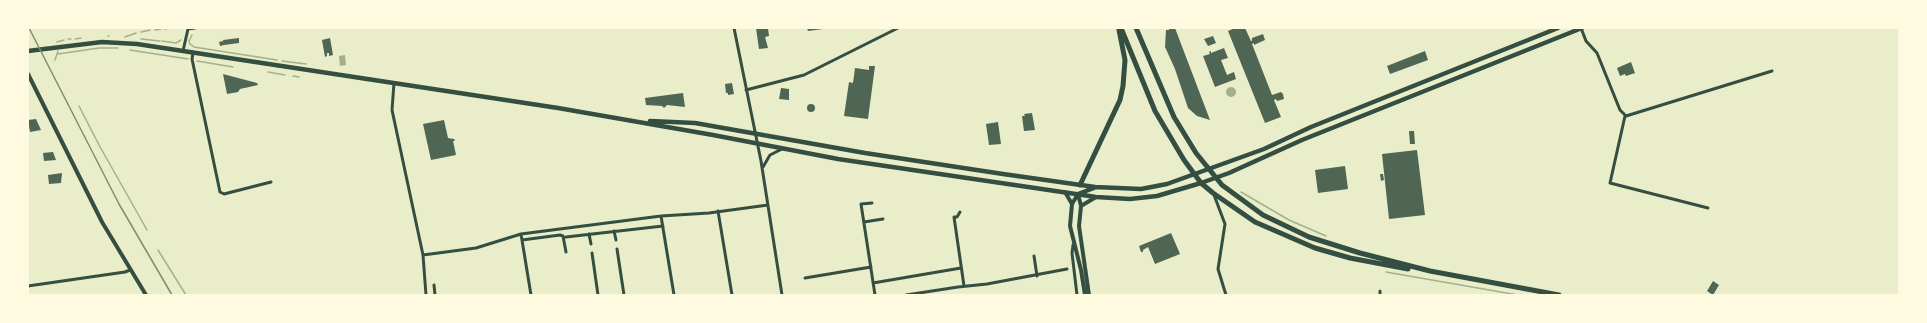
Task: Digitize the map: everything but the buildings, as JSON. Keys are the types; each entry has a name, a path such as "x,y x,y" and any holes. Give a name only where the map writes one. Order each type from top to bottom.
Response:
{"main road":[{"path":"1120,28 1155,112 1184,160 1202,183 1213,193 1255,222 1315,248 1369,262 1430,271 1559,295"},
{"path":"1078,194 1080,185 1120,100 1123,86 1125,60 1120,28"},
{"path":"1136,28 1174,117 1196,153 1215,178 1245,203 1263,215 1294,231 1342,248 1430,271"},
{"path":"651,123 695,123 865,153 1080,185 1141,189 1163,185 1264,149 1307,128 1558,28"},
{"path":"28,51 89,43 136,44 651,123 838,159 1118,199 1141,198 1202,183 1302,140 1581,28"},
{"path":"1078,194 1095,187"}],"street":[{"path":"183,51 188,29 195,28"},
{"path":"734,28 762,169 782,295"},
{"path":"746,90 804,75 898,28"},
{"path":"1581,28 1587,42 1597,52 1620,110 1625,116"},
{"path":"193,53 193,65 220,192 224,194 270,182"},
{"path":"1625,116 1630,116 1772,71"},
{"path":"28,74 102,222 146,295"},
{"path":"394,83 392,110 422,255 426,295"},
{"path":"1625,116 1610,183 1708,208"},
{"path":"762,169 770,155 782,149"},
{"path":"1065,192 1072,204"},
{"path":"1213,193 1225,224 1218,269 1226,295"},
{"path":"1078,194 1072,204 1070,226 1073,245 1081,270 1085,295"},
{"path":"1078,194 1081,206 1079,226 1089,295"},
{"path":"1081,206 1096,197"},
{"path":"872,203 861,204 875,295"},
{"path":"422,255 476,248 522,234 661,216 768,205"},
{"path":"718,211 732,295"},
{"path":"960,212 954,217 964,286"},
{"path":"661,216 674,295"},
{"path":"864,222 883,219"},
{"path":"566,237 662,226"},
{"path":"614,231 616,240"},
{"path":"522,234 531,295"},
{"path":"589,234 591,244"},
{"path":"522,240 560,235 563,236 566,252"},
{"path":"1073,245 1074,273 1077,295"},
{"path":"617,249 624,295"},
{"path":"592,253 598,295"},
{"path":"1034,256 1037,276"},
{"path":"1067,269 1073,260"},
{"path":"805,278 871,267"},
{"path":"873,283 961,268"},
{"path":"906,295 1037,276 1067,269 1074,273"},
{"path":"28,286 126,272 130,270"},
{"path":"434,284 435,295"}],"shaded area":[{"path":"345,55 346,65 340,66 339,56"},
{"path":"1229,87 1233,87 1235,88 1235,96 1229,97 1226,94 1226,90"}],"waterway":[{"path":"165,29 169,28"},
{"path":"155,30 161,29"},
{"path":"141,32 150,30"},
{"path":"125,37 136,33"},
{"path":"189,41 192,35"},
{"path":"75,39 81,38"},
{"path":"141,39 160,41"},
{"path":"57,42 64,40"},
{"path":"162,41 176,43 181,40"},
{"path":"189,41 194,47 277,60"},
{"path":"58,54 99,48 118,48"},
{"path":"130,50 188,59"},
{"path":"55,60 58,51"},
{"path":"197,61 233,67"},
{"path":"282,61 306,64"},
{"path":"268,72 285,75"},
{"path":"293,76 299,77"},
{"path":"79,106 99,145 147,230"},
{"path":"1241,192 1289,220 1326,236"},
{"path":"158,250 186,295"},
{"path":"1386,272 1518,295"}],"railway":[{"path":"29,28 119,204 172,295"}]}
